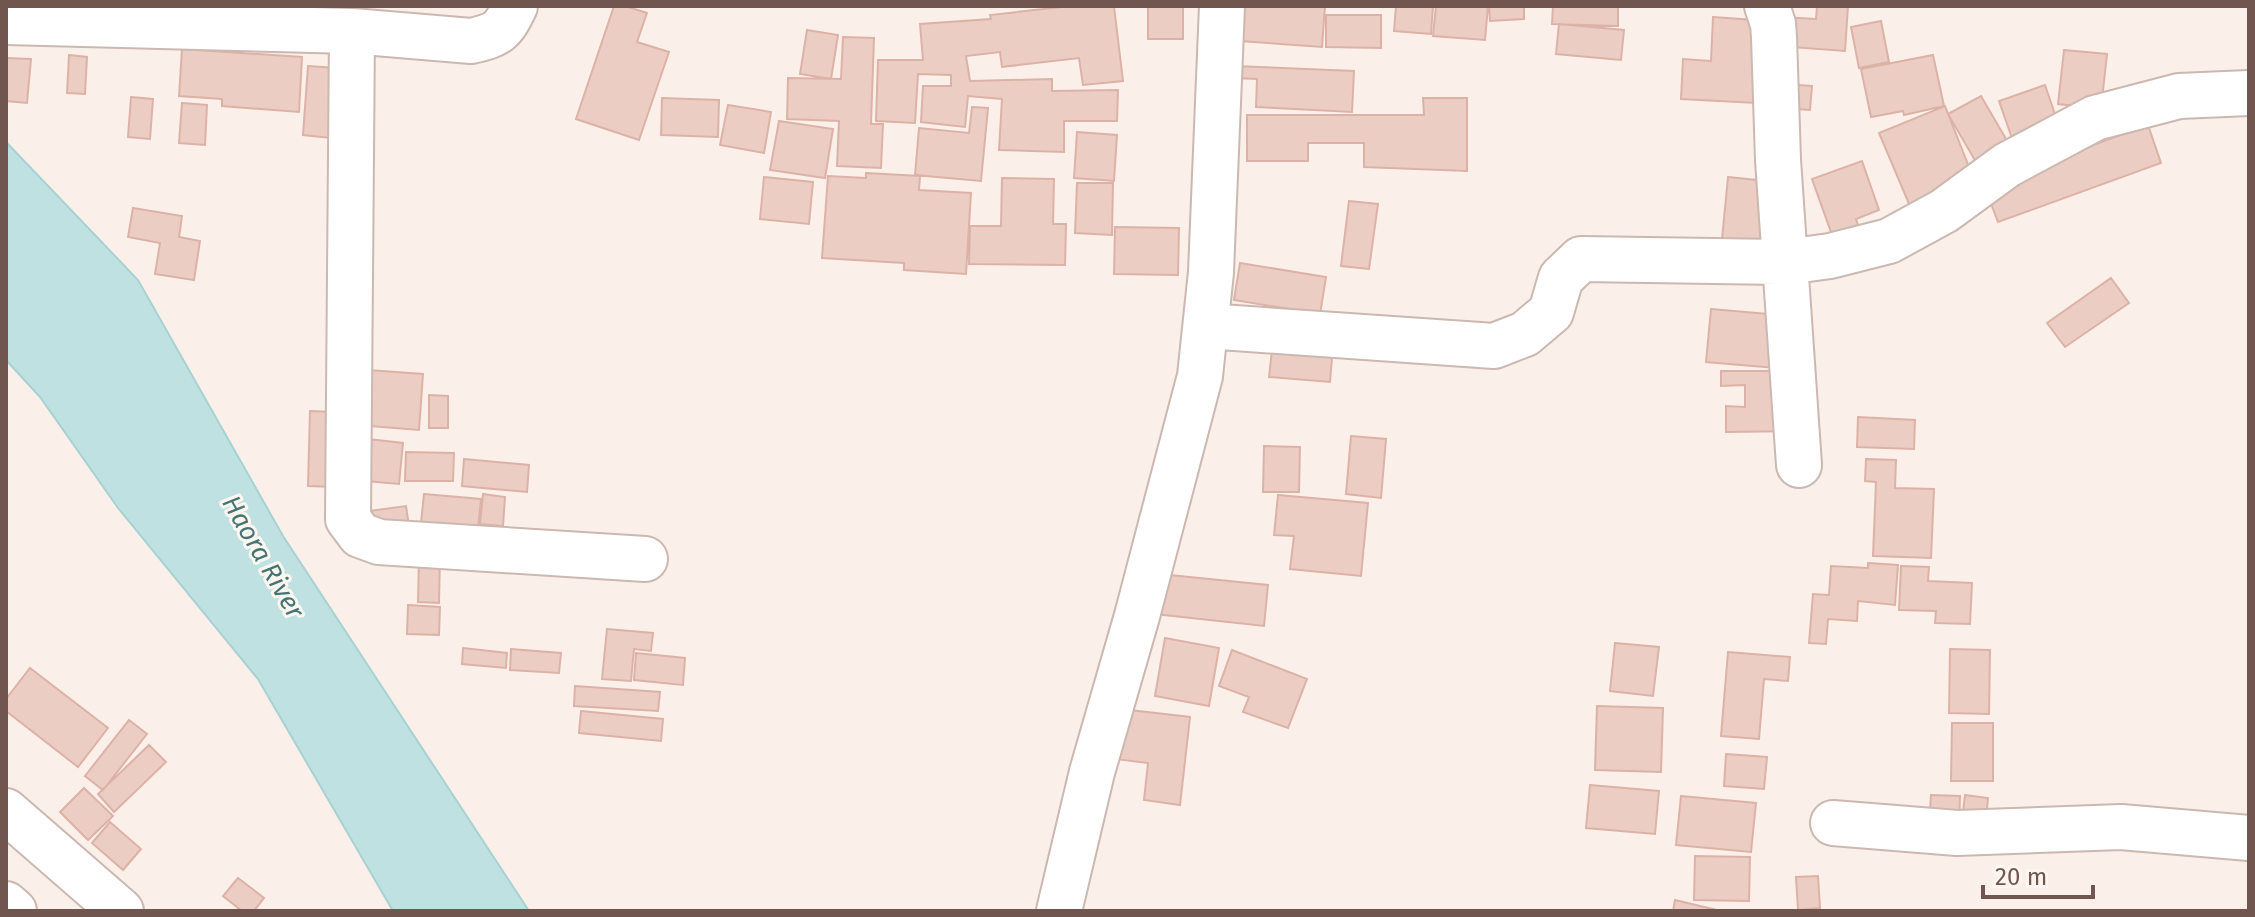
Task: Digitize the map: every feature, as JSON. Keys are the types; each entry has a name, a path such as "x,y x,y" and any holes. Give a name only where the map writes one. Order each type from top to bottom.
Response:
{"street":[{"path":"6,22 352,31 471,41 490,37 504,28 515,6"},
{"path":"1059,911 1092,772 1200,376 1206,326 1222,6"},
{"path":"1767,6 1774,37 1778,160 1799,465"},
{"path":"352,31 348,519 360,535 379,542 645,559"},
{"path":"1206,326 1494,346 1525,334 1551,312 1561,278 1581,259 1786,262 1830,256 1889,241 1944,211 2007,165 2095,118 2179,96 2249,93"},
{"path":"6,811 121,911"},
{"path":"1833,823 1957,833 2121,827 2249,838"},
{"path":"6,904 14,911"}],"water":[{"name":"Haora River","path":"6,142 138,280 283,536 529,911 393,911 258,679 118,508 40,397 6,360"}],"building":[{"path":"614,6 647,13 637,42 669,52 639,140 576,119"},
{"path":"1071,6 1114,6 1123,81 1083,85 1079,58 1002,67 1000,52 966,56 970,81 1052,79 1052,91 1118,90 1117,121 1064,121 1064,152 999,150 1002,99 968,96 965,127 921,122 923,86 951,86 951,75 918,74 915,123 876,121 878,60 923,60 920,24 991,19 990,15"},
{"path":"1148,6 1183,6 1183,39 1148,39"},
{"path":"1243,6 1325,6 1322,47 1240,41"},
{"path":"1396,6 1433,6 1431,34 1394,31"},
{"path":"1436,6 1488,6 1485,40 1433,36"},
{"path":"1489,6 1524,6 1524,19 1490,21"},
{"path":"1553,6 1618,6 1618,26 1552,24"},
{"path":"1817,6 1848,6 1845,51 1779,46 1781,17 1816,19"},
{"path":"1326,15 1381,15 1381,48 1326,47"},
{"path":"1713,17 1754,20 1753,65 1758,66 1757,103 1681,99 1683,59 1711,61"},
{"path":"1881,21 1889,62 1859,68 1851,27"},
{"path":"1559,24 1624,30 1621,60 1556,54"},
{"path":"807,30 838,35 831,79 800,74"},
{"path":"843,37 874,38 871,124 883,124 881,168 837,166 839,121 787,119 788,78 841,79"},
{"path":"182,49 302,57 299,112 222,106 222,99 179,96"},
{"path":"2064,50 2107,54 2101,109 2058,104"},
{"path":"69,55 87,57 85,94 67,93"},
{"path":"1933,55 1944,106 1904,115 1903,111 1871,117 1861,69"},
{"path":"6,58 31,59 27,103 6,101"},
{"path":"308,66 336,68 331,138 303,135"},
{"path":"1235,66 1354,71 1352,112 1256,107 1257,79 1234,78"},
{"path":"1783,84 1812,86 1810,110 1781,108"},
{"path":"2045,85 2059,126 2013,141 1999,101"},
{"path":"1981,96 2013,151 1980,169 1948,114"},
{"path":"131,97 153,99 150,139 128,137"},
{"path":"662,98 719,100 718,137 661,135"},
{"path":"1423,98 1467,98 1467,171 1364,167 1364,143 1308,143 1308,161 1247,161 1247,115 1424,115"},
{"path":"182,103 207,105 205,145 179,143"},
{"path":"728,105 771,112 764,153 720,145"},
{"path":"1945,106 1976,185 1912,211 1879,133"},
{"path":"972,107 988,108 981,181 915,175 919,128 969,133"},
{"path":"779,121 833,129 825,178 770,170"},
{"path":"2148,125 2161,163 1998,222 1984,185"},
{"path":"1077,132 1117,135 1114,181 1074,178"},
{"path":"1862,161 1879,210 1856,219 1863,240 1837,249 1812,179"},
{"path":"866,173 920,176 919,190 971,193 966,274 904,270 904,263 822,258 828,176 866,178"},
{"path":"764,177 813,182 809,224 760,219"},
{"path":"1728,177 1766,181 1759,254 1721,250"},
{"path":"1002,178 1054,179 1053,224 1066,224 1065,265 969,264 970,226 1001,226"},
{"path":"1077,183 1113,183 1112,235 1075,233"},
{"path":"1349,201 1378,204 1369,269 1341,266"},
{"path":"133,208 182,216 179,237 200,241 194,280 155,274 160,243 128,237"},
{"path":"1115,227 1179,228 1178,275 1114,274"},
{"path":"1240,263 1326,277 1320,314 1234,300"},
{"path":"2111,278 2129,303 2065,347 2047,323"},
{"path":"1711,309 1781,315 1776,368 1706,362"},
{"path":"1273,341 1333,346 1330,382 1269,377"},
{"path":"354,369 423,374 419,430 358,425"},
{"path":"1721,371 1790,371 1790,431 1726,432 1726,406 1745,407 1745,385 1721,386"},
{"path":"429,395 448,396 448,428 429,428"},
{"path":"310,411 337,412 335,487 308,486"},
{"path":"1858,417 1915,420 1914,449 1857,447"},
{"path":"1351,436 1386,439 1381,498 1346,494"},
{"path":"359,438 403,443 399,484 355,480"},
{"path":"1264,446 1300,447 1299,492 1263,492"},
{"path":"406,452 454,453 453,481 405,481"},
{"path":"464,459 529,465 527,492 462,486"},
{"path":"1866,459 1896,460 1895,488 1934,489 1931,558 1873,556 1876,482 1865,481"},
{"path":"424,494 481,499 476,547 419,542"},
{"path":"483,494 505,497 503,526 480,524"},
{"path":"1278,495 1368,503 1361,576 1290,569 1294,536 1274,535"},
{"path":"406,506 411,539 362,512"},
{"path":"419,557 440,557 439,603 418,602"},
{"path":"1868,563 1898,565 1895,605 1858,601 1857,621 1828,619 1826,644 1809,643 1813,594 1829,595 1831,566 1868,568"},
{"path":"1901,566 1929,567 1928,581 1972,583 1970,624 1935,623 1936,611 1899,610"},
{"path":"1150,573 1268,585 1264,626 1146,613"},
{"path":"408,605 440,607 439,635 407,634"},
{"path":"607,629 653,633 651,651 634,649 631,681 602,679"},
{"path":"1165,638 1219,648 1209,706 1155,696"},
{"path":"1615,643 1659,647 1653,696 1610,691"},
{"path":"463,648 507,653 506,668 462,664"},
{"path":"511,649 561,653 559,673 510,670"},
{"path":"1950,649 1990,650 1989,714 1949,713"},
{"path":"1232,650 1307,679 1288,728 1243,712 1249,697 1219,686"},
{"path":"1728,652 1790,657 1788,681 1764,679 1759,739 1721,736"},
{"path":"636,653 685,658 683,685 634,680"},
{"path":"30,668 108,728 78,767 6,711 6,699"},
{"path":"575,686 660,692 658,711 574,706"},
{"path":"1597,706 1663,708 1661,772 1595,770"},
{"path":"1121,709 1190,717 1180,805 1144,800 1148,763 1115,759"},
{"path":"581,711 663,719 661,741 579,733"},
{"path":"129,720 147,734 103,790 85,776"},
{"path":"1952,723 1993,723 1993,781 1951,781"},
{"path":"149,745 166,762 114,812 98,794"},
{"path":"1726,754 1767,757 1764,789 1724,786"},
{"path":"1590,785 1659,791 1655,834 1586,828"},
{"path":"84,788 113,816 88,840 60,812"},
{"path":"1931,795 1960,796 1959,830 1929,829"},
{"path":"1965,795 1988,798 1985,830 1961,828"},
{"path":"1681,796 1756,803 1751,852 1676,845"},
{"path":"110,822 141,849 123,870 92,843"},
{"path":"1695,856 1750,857 1749,901 1694,900"},
{"path":"1818,876 1820,908 1798,910 1796,877"},
{"path":"238,878 264,898 254,911 242,911 223,896"},
{"path":"1675,900 1721,911 1673,911"}]}
